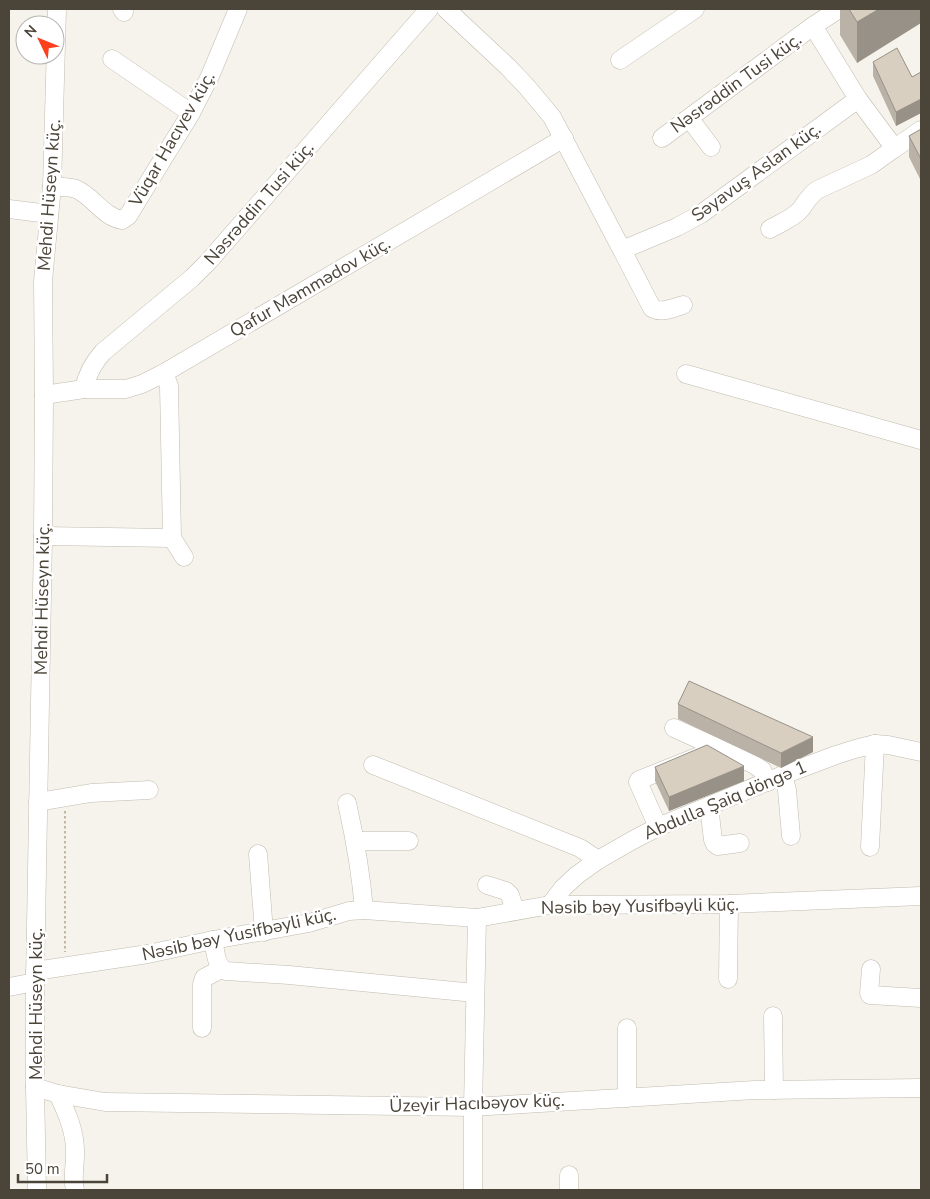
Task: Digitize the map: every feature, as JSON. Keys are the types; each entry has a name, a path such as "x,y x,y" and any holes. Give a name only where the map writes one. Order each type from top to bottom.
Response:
{"street":[{"name":"Mehdi Hüseyn küç.","path":"37,1190 35,977 43,536 43,281 52,186 57,9"},
{"name":"Vüqar Hacıyev küç.","path":"52,186 75,189 115,219 122,220 128,216 191,112 210,76 238,9"},
{"name":"Nəsrəddin Tusi küç.","path":"84,389 87,375 103,352 192,278 208,262 429,9"},
{"path":"446,9 508,67 552,117 652,308 662,311 684,305"},
{"path":"620,60 695,9"},
{"path":"813,26 839,9"},
{"name":"Nəsrəddin Tusi küç.","path":"662,138 813,26 858,99"},
{"path":"112,59 191,112"},
{"path":"858,99 895,148"},
{"name":"Səyavuş Aslan küç.","path":"622,250 696,217 858,99"},
{"path":"689,118 711,147"},
{"path":"770,229 795,214 817,190 872,165 921,130"},
{"name":"Qafur Məmmədov küç.","path":"44,395 84,389 126,390 142,384 164,373 564,138"},
{"path":"9,209 49,214"},
{"path":"164,373 169,386 172,538 184,558"},
{"path":"686,374 921,440"},
{"path":"43,536 172,538"},
{"path":"674,728 753,764 776,778 787,790 791,836"},
{"path":"870,847 875,744"},
{"name":"Abdulla Şaiq döngə 1","path":"550,905 563,888 578,875 598,860 633,840 658,827 776,778 842,753 875,744 921,752"},
{"path":"658,827 645,800 638,782 639,780 704,754 714,746"},
{"path":"374,766 580,848 598,860"},
{"path":"38,802 90,793 149,790"},
{"path":"347,803 362,881 364,910"},
{"path":"709,806 714,844 718,846 740,843"},
{"path":"355,841 409,841"},
{"path":"258,854 264,932"},
{"path":"487,885 506,892 510,896 515,911"},
{"name":"Nəsib bəy Yusifbəyli küç.","path":"9,986 65,966 148,954 213,940 264,932 309,923 350,911 364,910 477,918 550,905 729,904 921,896"},
{"path":"728,979 729,904"},
{"path":"473,1190 477,918"},
{"path":"213,940 218,962 221,969 226,971 289,975 476,993"},
{"path":"202,1028 202,984 204,978 221,969"},
{"path":"871,969 870,995 921,998"},
{"path":"773,1016 774,1090"},
{"path":"627,1028 627,1098"},
{"name":"Üzeyir Hacıbəyov küç.","path":"35,1087 58,1094 105,1102 473,1107 774,1090 921,1088"},
{"path":"58,1094 66,1110 74,1139 73,1172 75,1190"}],"path":[{"path":"64,797 65,966"}],"building":[{"path":"849,9 879,9 857,22"},
{"path":"897,48 912,77 921,72 921,99 896,112 873,62"},
{"path":"921,129 921,159 909,136"},
{"path":"689,681 813,737 781,753 678,704"},
{"path":"707,745 744,766 669,797 655,767"}]}
